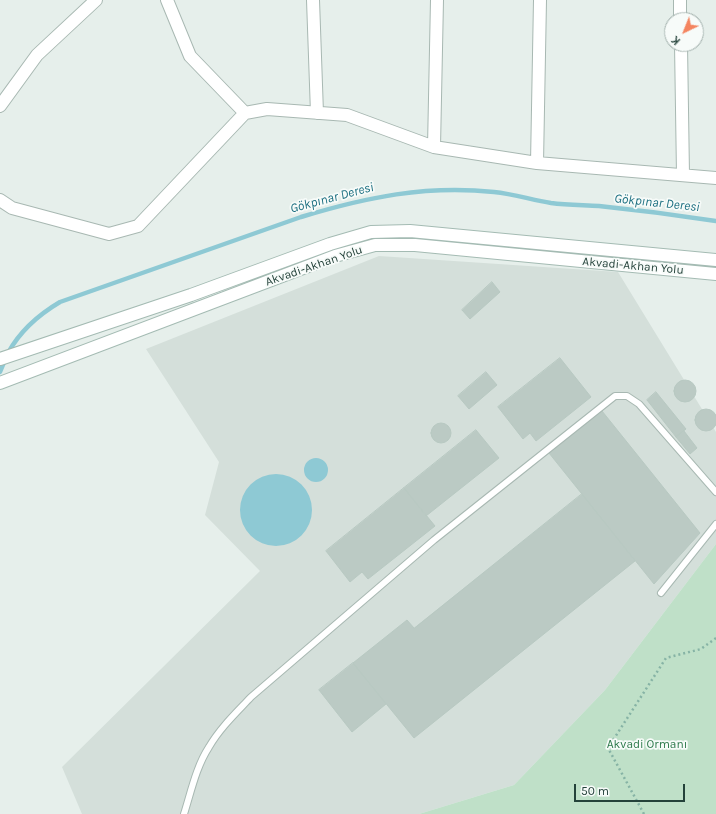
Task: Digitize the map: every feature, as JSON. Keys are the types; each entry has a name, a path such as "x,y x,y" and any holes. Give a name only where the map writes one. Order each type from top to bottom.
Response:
{"street":[{"path":"0,106 37,55 96,0"},
{"path":"167,0 190,56 245,113"},
{"path":"313,0 317,113"},
{"path":"434,147 437,0"},
{"path":"537,162 540,0"},
{"path":"680,0 680,12"},
{"path":"681,52 683,175"},
{"path":"0,200 12,208 110,234 138,226 245,113 267,109 347,115 434,147 537,162 716,178"},
{"name":"Akvadi-Akhan Yolu","path":"0,359 38,348 191,295 330,244 371,232 410,231 716,260"},
{"name":"Akvadi-Akhan Yolu","path":"0,383 335,256 375,245 415,245 716,274"}],"lane":[{"path":"184,814 197,772 208,748 226,723 251,697 434,540 615,396 627,396 638,404 716,492"},
{"path":"661,593 716,524"}],"path":[{"path":"644,814 608,748 666,658 701,649 716,638"}],"shaded area":[{"path":"379,256 618,272 716,432 716,544 605,690 514,785 419,814 82,814 62,767 260,571 205,515 219,462 146,349"}],"green space":[{"name":"Akvadi Ormanı","path":"716,544 716,814 419,814 514,785 605,690"}],"water":[{"path":"316,458 324,462 328,470 324,478 316,482 308,478 304,470 308,462"},
{"path":"276,474 296,480 306,490 312,510 306,530 296,540 276,546 256,540 246,530 240,510 246,490 256,480"}],"building":[{"path":"492,282 500,292 470,319 462,310"},
{"path":"560,358 591,397 536,441 530,433 523,439 498,407"},
{"path":"486,372 497,385 469,409 458,396"},
{"path":"685,380 693,383 696,391 693,399 685,402 677,399 674,391 677,383"},
{"path":"656,392 686,429 676,437 647,400"},
{"path":"706,409 710,410 716,416 716,424 710,430 706,431 702,430 696,424 695,420 696,416 702,410"},
{"path":"602,411 700,533 654,584 549,453"},
{"path":"441,423 448,426 451,433 448,440 441,443 434,440 431,433 434,426"},
{"path":"476,430 499,458 426,516 404,488"},
{"path":"684,431 697,448 690,454 676,437"},
{"path":"404,488 435,526 368,579 362,572 350,582 326,551"},
{"path":"582,494 635,561 414,738 353,663 407,620 414,628"},
{"path":"353,663 386,704 352,732 319,690"}],"waterway":[{"name":"Gökpınar Deresi","path":"8,353 30,324 44,312 60,302 301,217 373,198 396,194 444,190 469,190 501,193 551,203 599,206 716,221"},
{"name":"Gökpınar Deresi","path":"0,372 5,360"}]}
